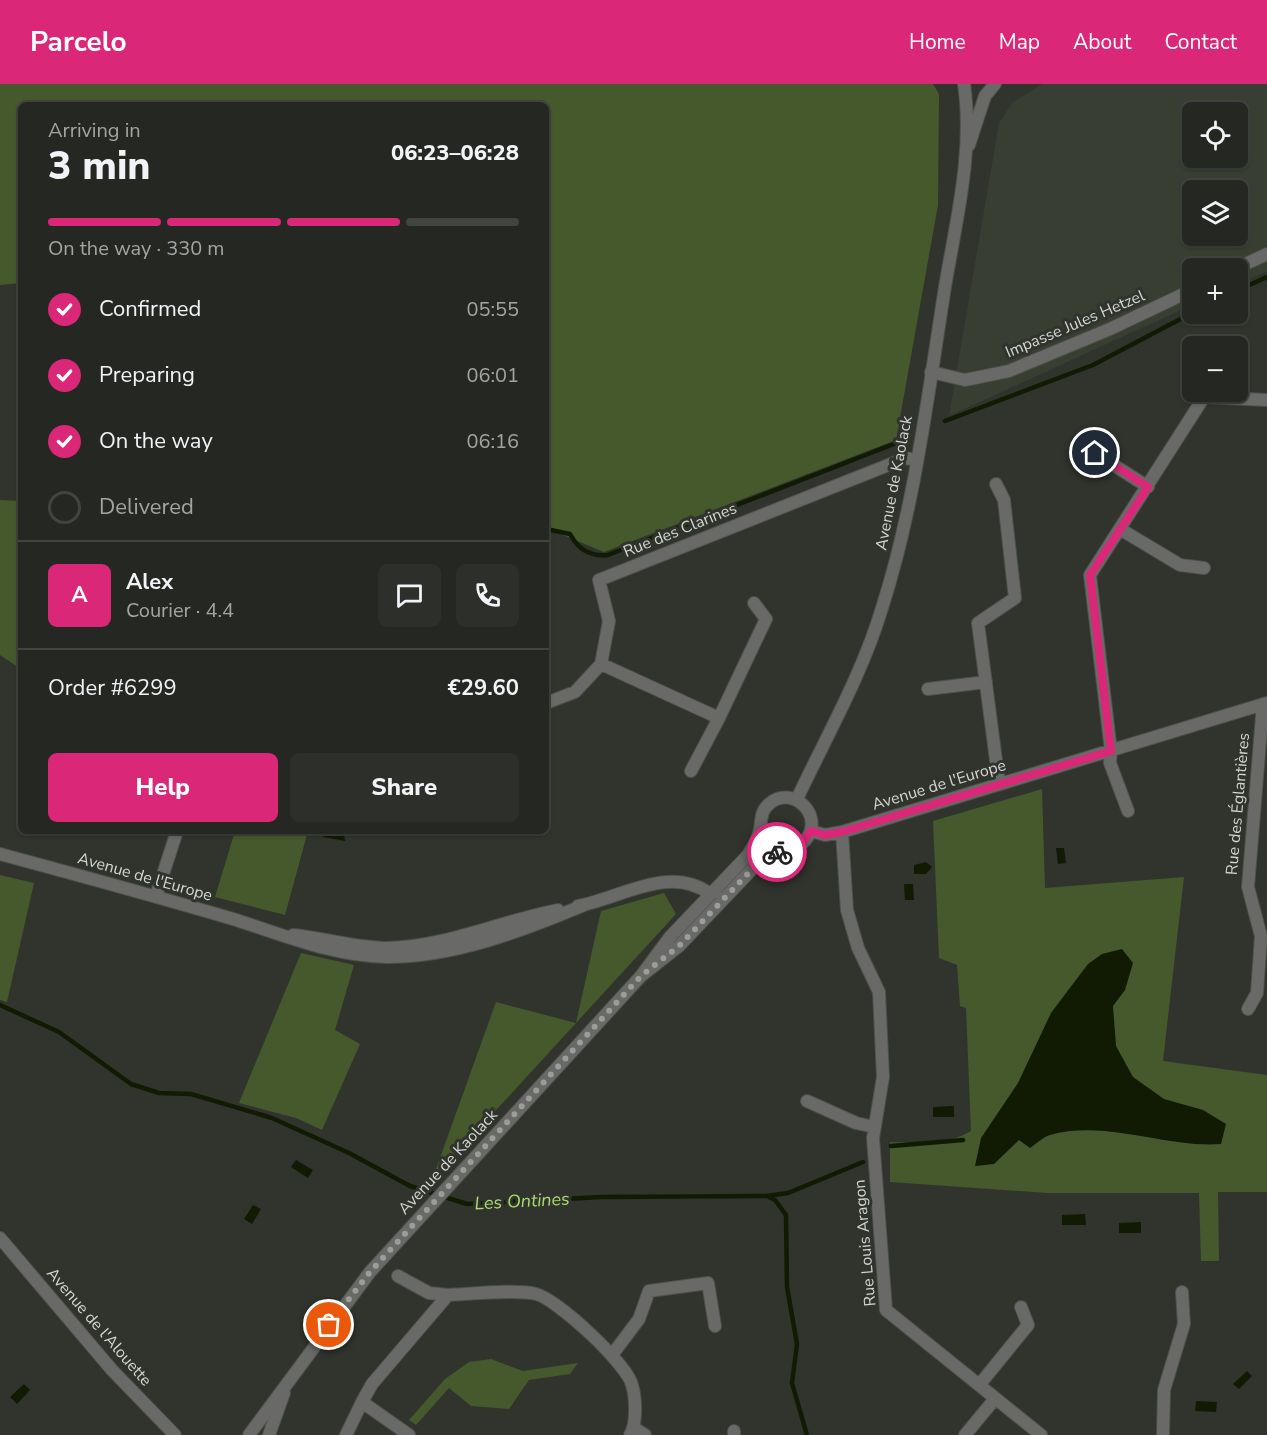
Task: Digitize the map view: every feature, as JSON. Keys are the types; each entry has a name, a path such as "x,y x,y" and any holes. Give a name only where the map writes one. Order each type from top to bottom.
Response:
{"street":[{"name":"Avenue de Kaolack","path":"964,84 966,155"},
{"name":"Avenue de Kaolack","path":"249,1435 289,1378 370,1272 641,976 670,937 748,855 760,829 762,812 766,805 781,798 797,800 863,659 882,609 906,513 916,460 966,155 985,96 995,84"},
{"path":"1248,263 1267,254"},
{"name":"Impasse Jules Hetzel","path":"931,372 965,380 1010,371 1110,329 1182,295"},
{"path":"1128,811 1110,763 1111,751 1090,575 1204,397 1267,400"},
{"path":"1084,461 1095,453 1148,487"},
{"name":"Rue des Clarines","path":"601,664 609,621 599,580 906,458 916,460"},
{"path":"996,484 1004,500 1015,598 978,623 999,783"},
{"path":"1120,529 1180,565 1204,568"},
{"path":"691,771 766,619 754,603"},
{"path":"549,701 575,692 601,664 719,718"},
{"path":"928,689 986,682"},
{"name":"Avenue de l'Europe","path":"811,831 825,835 842,832 1265,704"},
{"name":"Rue des Églantières","path":"1248,1010 1257,993 1261,936 1248,887 1265,704"},
{"path":"797,800 811,816 811,831"},
{"path":"760,829 769,843 785,849"},
{"name":"Avenue de Kaolack","path":"641,976 679,946 758,863 772,853 801,844 811,831"},
{"name":"Rue Louis Aragon","path":"842,832 848,910 858,948 879,992 883,1077 874,1126 886,1310 980,1384 994,1400 1041,1435"},
{"path":"156,896 176,834"},
{"name":"Avenue de l'Europe","path":"0,854 156,896 309,945 347,954 410,956 480,942 545,921 584,905 665,881 681,880 696,885 710,894"},
{"path":"710,894 739,883"},
{"path":"807,1101 856,1123 874,1126"},
{"name":"Avenue de l'Alouette","path":"0,1238 112,1370 175,1435"},
{"path":"398,1275 429,1293 535,1293 552,1300 612,1355 632,1384 632,1432 645,1435"},
{"path":"612,1355 639,1319 650,1290 708,1283 715,1326"},
{"path":"1164,1435 1164,1390 1184,1324 1182,1292"},
{"path":"346,1435 372,1384 448,1294"},
{"path":"980,1384 1028,1325 1021,1307"},
{"name":"Avenue de Kaolack","path":"269,1435 289,1378"},
{"path":"965,1435 994,1400"},
{"path":"362,1402 409,1435"}],"shaded area":[{"path":"1042,84 1267,84 1267,271 1248,280 1248,258 1182,258 1182,310 949,416 999,123 1012,103"},
{"path":"324,834 344,834 345,841 323,837"},
{"path":"1056,848 1064,848 1066,863 1058,864"},
{"path":"926,862 932,867 926,874 914,874 914,865"},
{"path":"904,884 913,884 914,900 905,900"},
{"path":"1122,949 1133,963 1125,990 1113,1006 1116,1046 1133,1077 1164,1099 1203,1110 1226,1124 1221,1144 1178,1142 1092,1130 1071,1131 1047,1136 1030,1148 1019,1140 994,1164 975,1166 981,1138 1018,1083 1051,1013 1088,964 1102,954"},
{"path":"954,1106 954,1117 933,1117 933,1107"},
{"path":"296,1160 313,1170 308,1178 291,1167"},
{"path":"253,1205 261,1209 252,1224 244,1219"},
{"path":"1085,1214 1086,1225 1062,1225 1062,1215"},
{"path":"1141,1222 1141,1233 1119,1233 1119,1223"},
{"path":"1247,1371 1252,1376 1239,1389 1233,1384"},
{"path":"24,1384 30,1390 17,1404 10,1397"},
{"path":"1196,1401 1217,1402 1216,1412 1195,1411"}],"green space":[{"path":"0,84 933,84 939,94 938,205 896,440 604,552 549,529 549,102 18,102 18,283 0,285"},
{"path":"0,500 18,501 18,667 0,655"},
{"path":"1042,789 1045,888 1184,877 1163,1061 1267,1075 1267,1192 1218,1192 1219,1261 1201,1261 1199,1193 1047,1193 890,1182 890,1142 942,1141 971,1131 966,1008 960,1006 957,965 939,958 933,821"},
{"path":"234,834 307,834 285,915 215,897"},
{"path":"0,875 34,883 7,1002 0,1000"},
{"path":"664,893 676,914 432,1180 496,1002 576,1023 601,911"},
{"path":"301,953 354,965 335,1030 360,1044 322,1130 296,1118 239,1103"},
{"path":"491,1359 523,1371 578,1363 570,1374 529,1380 509,1409 471,1406 449,1388 416,1425 409,1420 445,1379 469,1362"}],"waterway":[{"path":"1248,286 1267,277"},
{"path":"945,421 1093,365 1182,318"},
{"path":"549,530 570,534 586,551 596,555 608,555 894,444"},
{"name":"Les Ontines","path":"0,1005 59,1032 131,1084 159,1093 191,1094 272,1118 349,1153 410,1186 467,1204 602,1197 767,1196 775,1200 786,1215 787,1287 797,1344 792,1383 807,1435"},
{"path":"891,1146 963,1140"},
{"path":"767,1196 788,1193 863,1162"}],"way so far":[{"path":"329,1325 370,1272 641,976 679,946 758,863 777,852"}],"route":[{"path":"777,852 801,844 811,831 825,835 842,832 1111,751 1090,575 1148,487 1095,453"}]}
